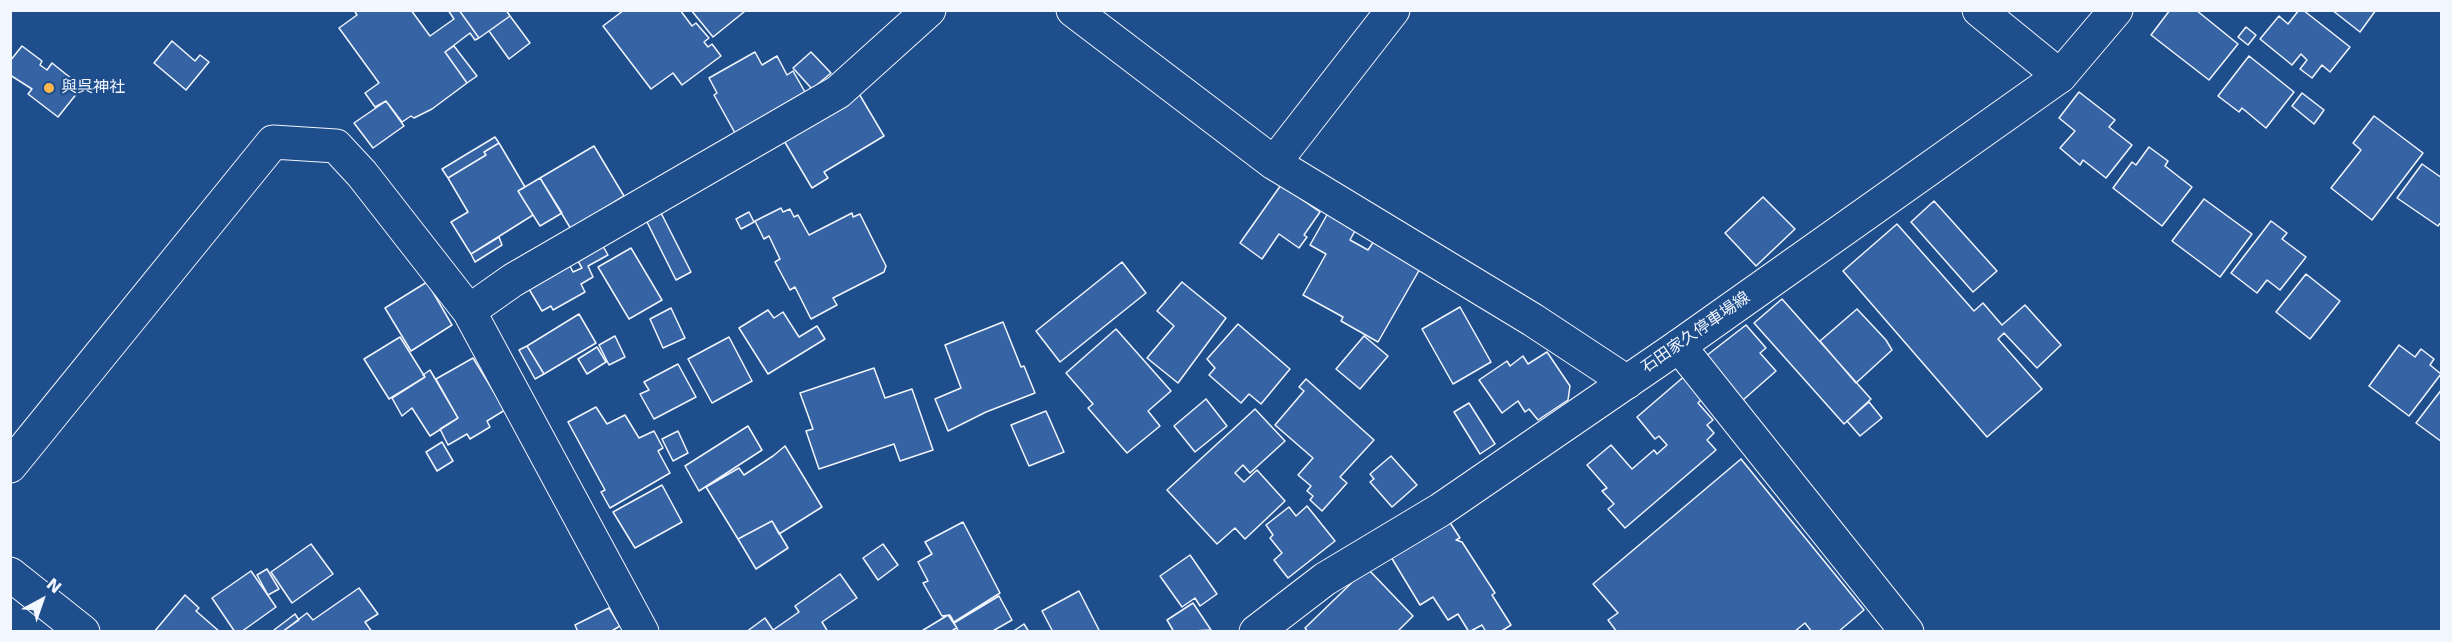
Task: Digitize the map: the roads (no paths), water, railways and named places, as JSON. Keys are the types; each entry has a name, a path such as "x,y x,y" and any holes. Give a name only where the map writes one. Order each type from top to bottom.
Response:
{"street":[{"path":"469,310 513,280 838,92 928,10"},
{"path":"1073,10 1274,163 1523,314 1627,382"},
{"path":"1274,163 1393,10"},
{"path":"1979,10 2060,75"},
{"name":"石田家久停車場線","path":"1256,632 1324,579 1440,510 1679,346 2060,75 2116,10"},
{"path":"10,466 273,142 336,146 362,174 469,310 642,632"},
{"path":"1679,346 1907,632"},
{"path":"10,574 83,632"}],"place":[{"name":"與呉神社","path":"49,88"}]}
